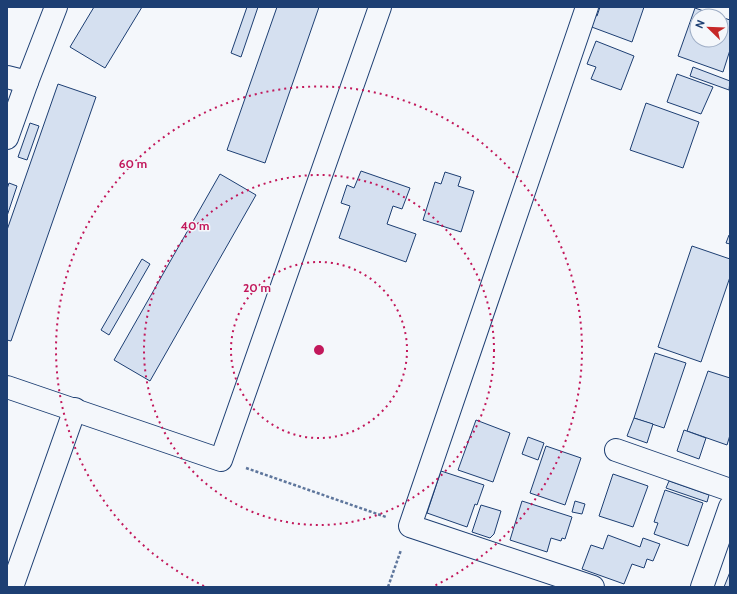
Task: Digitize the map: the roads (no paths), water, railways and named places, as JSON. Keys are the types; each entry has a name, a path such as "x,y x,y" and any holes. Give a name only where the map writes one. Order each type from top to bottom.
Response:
{"street":[{"path":"7,138 17,79 56,7"},
{"path":"7,387 221,460 380,7"},
{"path":"586,7 410,526 593,587"},
{"path":"12,587 75,409"},
{"path":"616,450 730,490"},
{"path":"702,587 730,507"}]}
